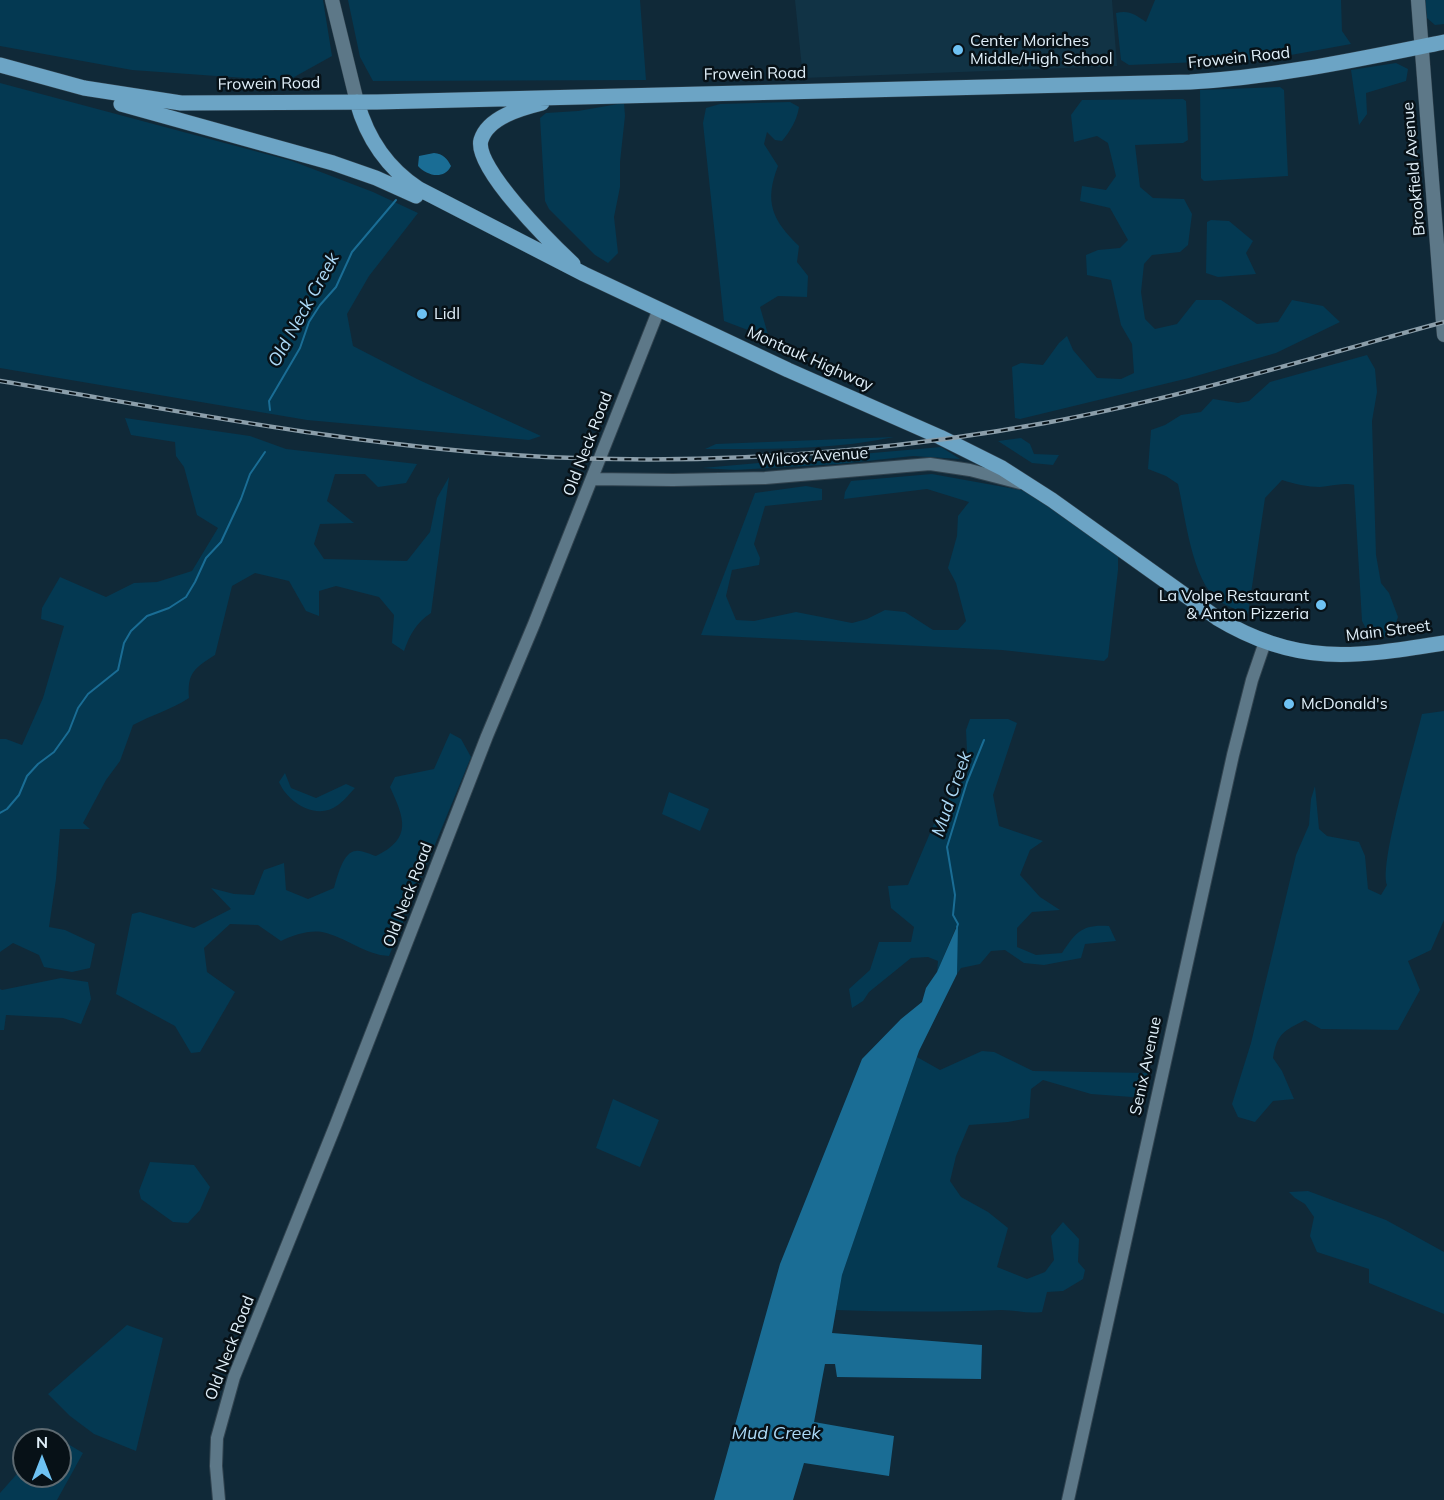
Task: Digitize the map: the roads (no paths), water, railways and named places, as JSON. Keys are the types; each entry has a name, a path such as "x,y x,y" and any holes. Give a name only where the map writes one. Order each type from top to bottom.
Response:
{"main road":[{"path":"333,0 357,102"},
{"name":"Brookfield Avenue","path":"1418,0 1444,335"},
{"name":"Frowein Road","path":"65,84 181,103 357,102 1203,81 1320,67 1444,42"},
{"path":"0,66 65,84 119,103 344,166 441,208 483,222"},
{"path":"565,97 511,113 486,131 480,148 521,211 584,274"},
{"name":"Montauk Highway","path":"357,102 373,140 397,173 426,193 584,274 959,446 1002,468 1033,487 1217,618 1265,642"},
{"name":"Main Street","path":"1265,642 1312,653 1346,656 1444,643"}],"street":[{"name":"Old Neck Road","path":"219,1500 216,1466 217,1438 234,1377 336,1124 487,736 659,309"},
{"name":"Wilcox Avenue","path":"592,478 681,480 765,478 930,464 970,470 1033,487"},
{"name":"Senix Avenue","path":"1068,1500 1233,756 1252,680 1265,642"}],"water":[{"path":"434,153 444,157 451,166 440,175 426,172 418,166 419,156"},
{"name":"Mud Creek","path":"958,924 957,974 919,1051 842,1275 832,1333 982,1345 981,1379 837,1377 835,1364 825,1364 814,1422 894,1436 889,1476 804,1463 793,1500 714,1500 780,1264 862,1059 901,1019 922,1002 926,988 937,972"}],"waterway":[{"name":"Old Neck Creek","path":"270,410 269,401 300,348 309,322 336,287 352,252 396,200"},
{"name":"Old Neck Creek","path":"0,813 7,809 19,795 27,776 54,752 69,731 78,708 88,694 118,670 124,643 131,631 147,616 169,608 186,597 206,558 221,542 250,474 265,452"},
{"name":"Mud Creek","path":"957,927 958,924 953,915 955,895 947,847 967,782 984,740"}],"railway":[{"path":"0,381 272,427 409,446 546,457 734,458 859,449 1045,423 1196,390 1444,322"}],"place":[{"name":"Center Moriches Middle/High School","path":"958,50"},
{"name":"Lidl","path":"422,314"},
{"name":"La Volpe Restaurant & Anton Pizzeria","path":"1321,605"},
{"name":"McDonald's","path":"1289,704"}]}
